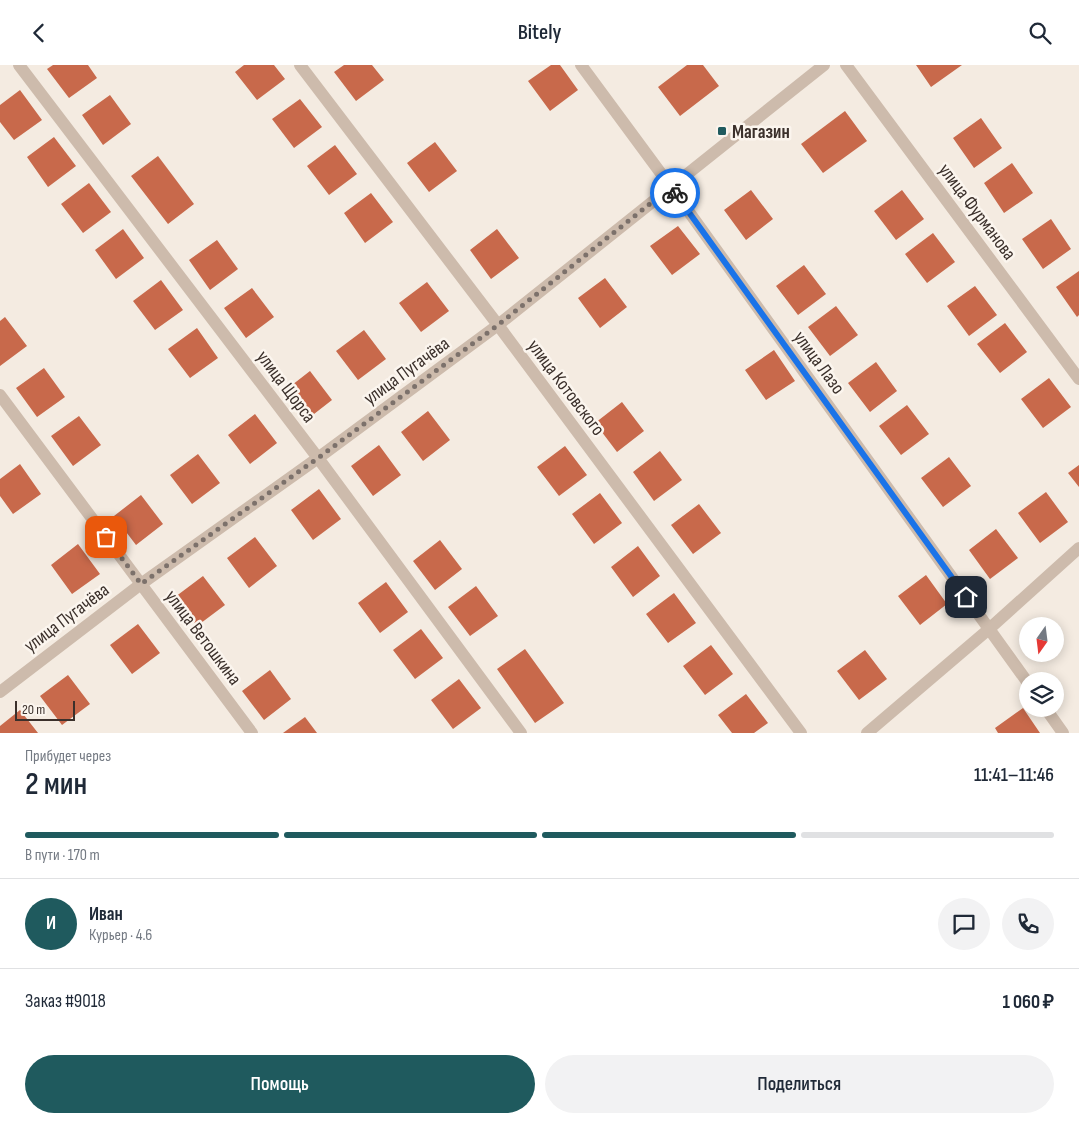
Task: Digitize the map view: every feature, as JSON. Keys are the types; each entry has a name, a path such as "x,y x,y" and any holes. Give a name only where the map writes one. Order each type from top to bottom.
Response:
{"street":[{"name":"улица Щорса","path":"19,65 318,458 521,733"},
{"name":"улица Котовского","path":"300,65 498,325 801,733"},
{"name":"улица Лазо","path":"581,65 1020,672"},
{"name":"улица Пугачёва","path":"0,692 141,584 318,458 498,325 824,65"},
{"name":"улица Фурманова","path":"846,65 1079,379"},
{"name":"улица Ветошкина","path":"0,395 252,733"},
{"path":"867,733 989,629 1079,548"},
{"path":"1052,717 1063,733"}],"building":[{"path":"53,65 88,65 97,78 69,98 47,69"},
{"path":"244,65 274,65 285,79 257,100 235,72"},
{"path":"344,65 372,65 384,80 356,101 334,72"},
{"path":"551,65 560,65 578,90 550,111 528,81"},
{"path":"687,65 703,65 719,86 680,116 658,87"},
{"path":"916,65 962,65 931,87"},
{"path":"20,90 42,120 14,140 0,122 0,105"},
{"path":"110,95 131,124 103,145 82,115"},
{"path":"300,99 322,127 294,148 272,119"},
{"path":"845,111 867,141 823,173 801,144"},
{"path":"981,118 1002,148 974,168 953,138"},
{"path":"54,137 76,166 48,187 27,157"},
{"path":"435,142 457,171 429,192 407,163"},
{"path":"335,145 357,174 329,195 307,166"},
{"path":"158,156 194,204 168,224 131,176"},
{"path":"1012,163 1033,193 1004,213 984,183"},
{"path":"89,183 111,212 83,233 61,204"},
{"path":"751,190 773,219 746,240 724,210"},
{"path":"902,190 924,219 896,240 874,211"},
{"path":"371,193 393,222 365,243 344,213"},
{"path":"1051,219 1071,249 1043,269 1022,239"},
{"path":"678,226 700,254 672,275 650,246"},
{"path":"123,229 144,258 116,279 95,250"},
{"path":"497,229 519,258 491,279 470,250"},
{"path":"933,233 955,262 927,283 905,254"},
{"path":"217,240 238,269 210,290 189,260"},
{"path":"804,265 826,294 798,315 776,286"},
{"path":"1079,271 1079,315 1077,317 1056,287"},
{"path":"605,278 627,307 600,328 578,298"},
{"path":"161,280 183,310 155,330 133,301"},
{"path":"427,282 449,311 421,332 399,303"},
{"path":"975,286 997,315 969,336 947,306"},
{"path":"252,288 274,317 246,338 224,308"},
{"path":"836,306 858,335 830,356 808,327"},
{"path":"5,317 27,346 0,366 0,321"},
{"path":"1005,323 1027,352 1000,373 977,344"},
{"path":"197,328 218,358 190,378 168,349"},
{"path":"364,330 386,359 358,380 336,351"},
{"path":"774,350 795,381 766,400 745,370"},
{"path":"876,362 897,391 870,412 848,383"},
{"path":"44,368 65,397 37,417 16,388"},
{"path":"310,371 332,400 305,421 283,392"},
{"path":"1049,378 1071,407 1043,428 1021,399"},
{"path":"622,402 644,431 617,452 595,423"},
{"path":"907,405 929,434 901,455 879,426"},
{"path":"428,411 450,440 423,461 401,432"},
{"path":"255,414 277,443 250,464 228,435"},
{"path":"79,416 101,445 73,466 51,436"},
{"path":"379,445 401,475 373,496 351,466"},
{"path":"565,446 587,475 559,496 537,467"},
{"path":"660,451 682,480 654,501 633,472"},
{"path":"198,454 220,483 192,504 170,475"},
{"path":"949,457 971,486 943,507 921,478"},
{"path":"20,464 41,494 13,514 0,496 0,479"},
{"path":"1079,465 1079,487 1068,473"},
{"path":"319,489 341,519 313,540 291,510"},
{"path":"1046,492 1068,522 1040,543 1018,513"},
{"path":"600,493 622,523 594,544 572,514"},
{"path":"141,495 163,524 136,545 114,516"},
{"path":"699,504 721,533 693,554 671,525"},
{"path":"996,529 1018,558 990,579 969,550"},
{"path":"255,537 277,566 249,588 227,558"},
{"path":"440,540 462,569 435,590 413,561"},
{"path":"78,544 100,574 72,594 51,565"},
{"path":"638,546 660,576 633,597 611,567"},
{"path":"926,575 947,604 920,625 898,596"},
{"path":"203,576 225,605 197,626 175,597"},
{"path":"386,582 408,612 380,633 358,603"},
{"path":"476,586 498,616 470,636 448,607"},
{"path":"674,593 696,623 668,643 646,614"},
{"path":"138,624 160,653 132,674 110,645"},
{"path":"421,629 443,658 415,679 393,650"},
{"path":"711,645 733,674 705,695 683,666"},
{"path":"525,649 564,703 535,723 497,669"},
{"path":"865,650 887,679 859,700 837,671"},
{"path":"270,670 291,699 264,720 242,691"},
{"path":"68,675 90,704 62,725 40,696"},
{"path":"459,679 481,708 453,729 431,700"},
{"path":"746,694 768,723 754,733 732,733 718,715"},
{"path":"20,710 38,733 0,733 0,726"},
{"path":"1019,711 1019,717 1029,717 1040,733 998,733 995,728"},
{"path":"305,717 317,733 283,733"}],"way so far":[{"path":"106,537 141,584 318,458 498,325 671,187 675,193"}],"place":[{"name":"Магазин","path":"722,131"}],"route":[{"path":"675,193 966,597"}]}
